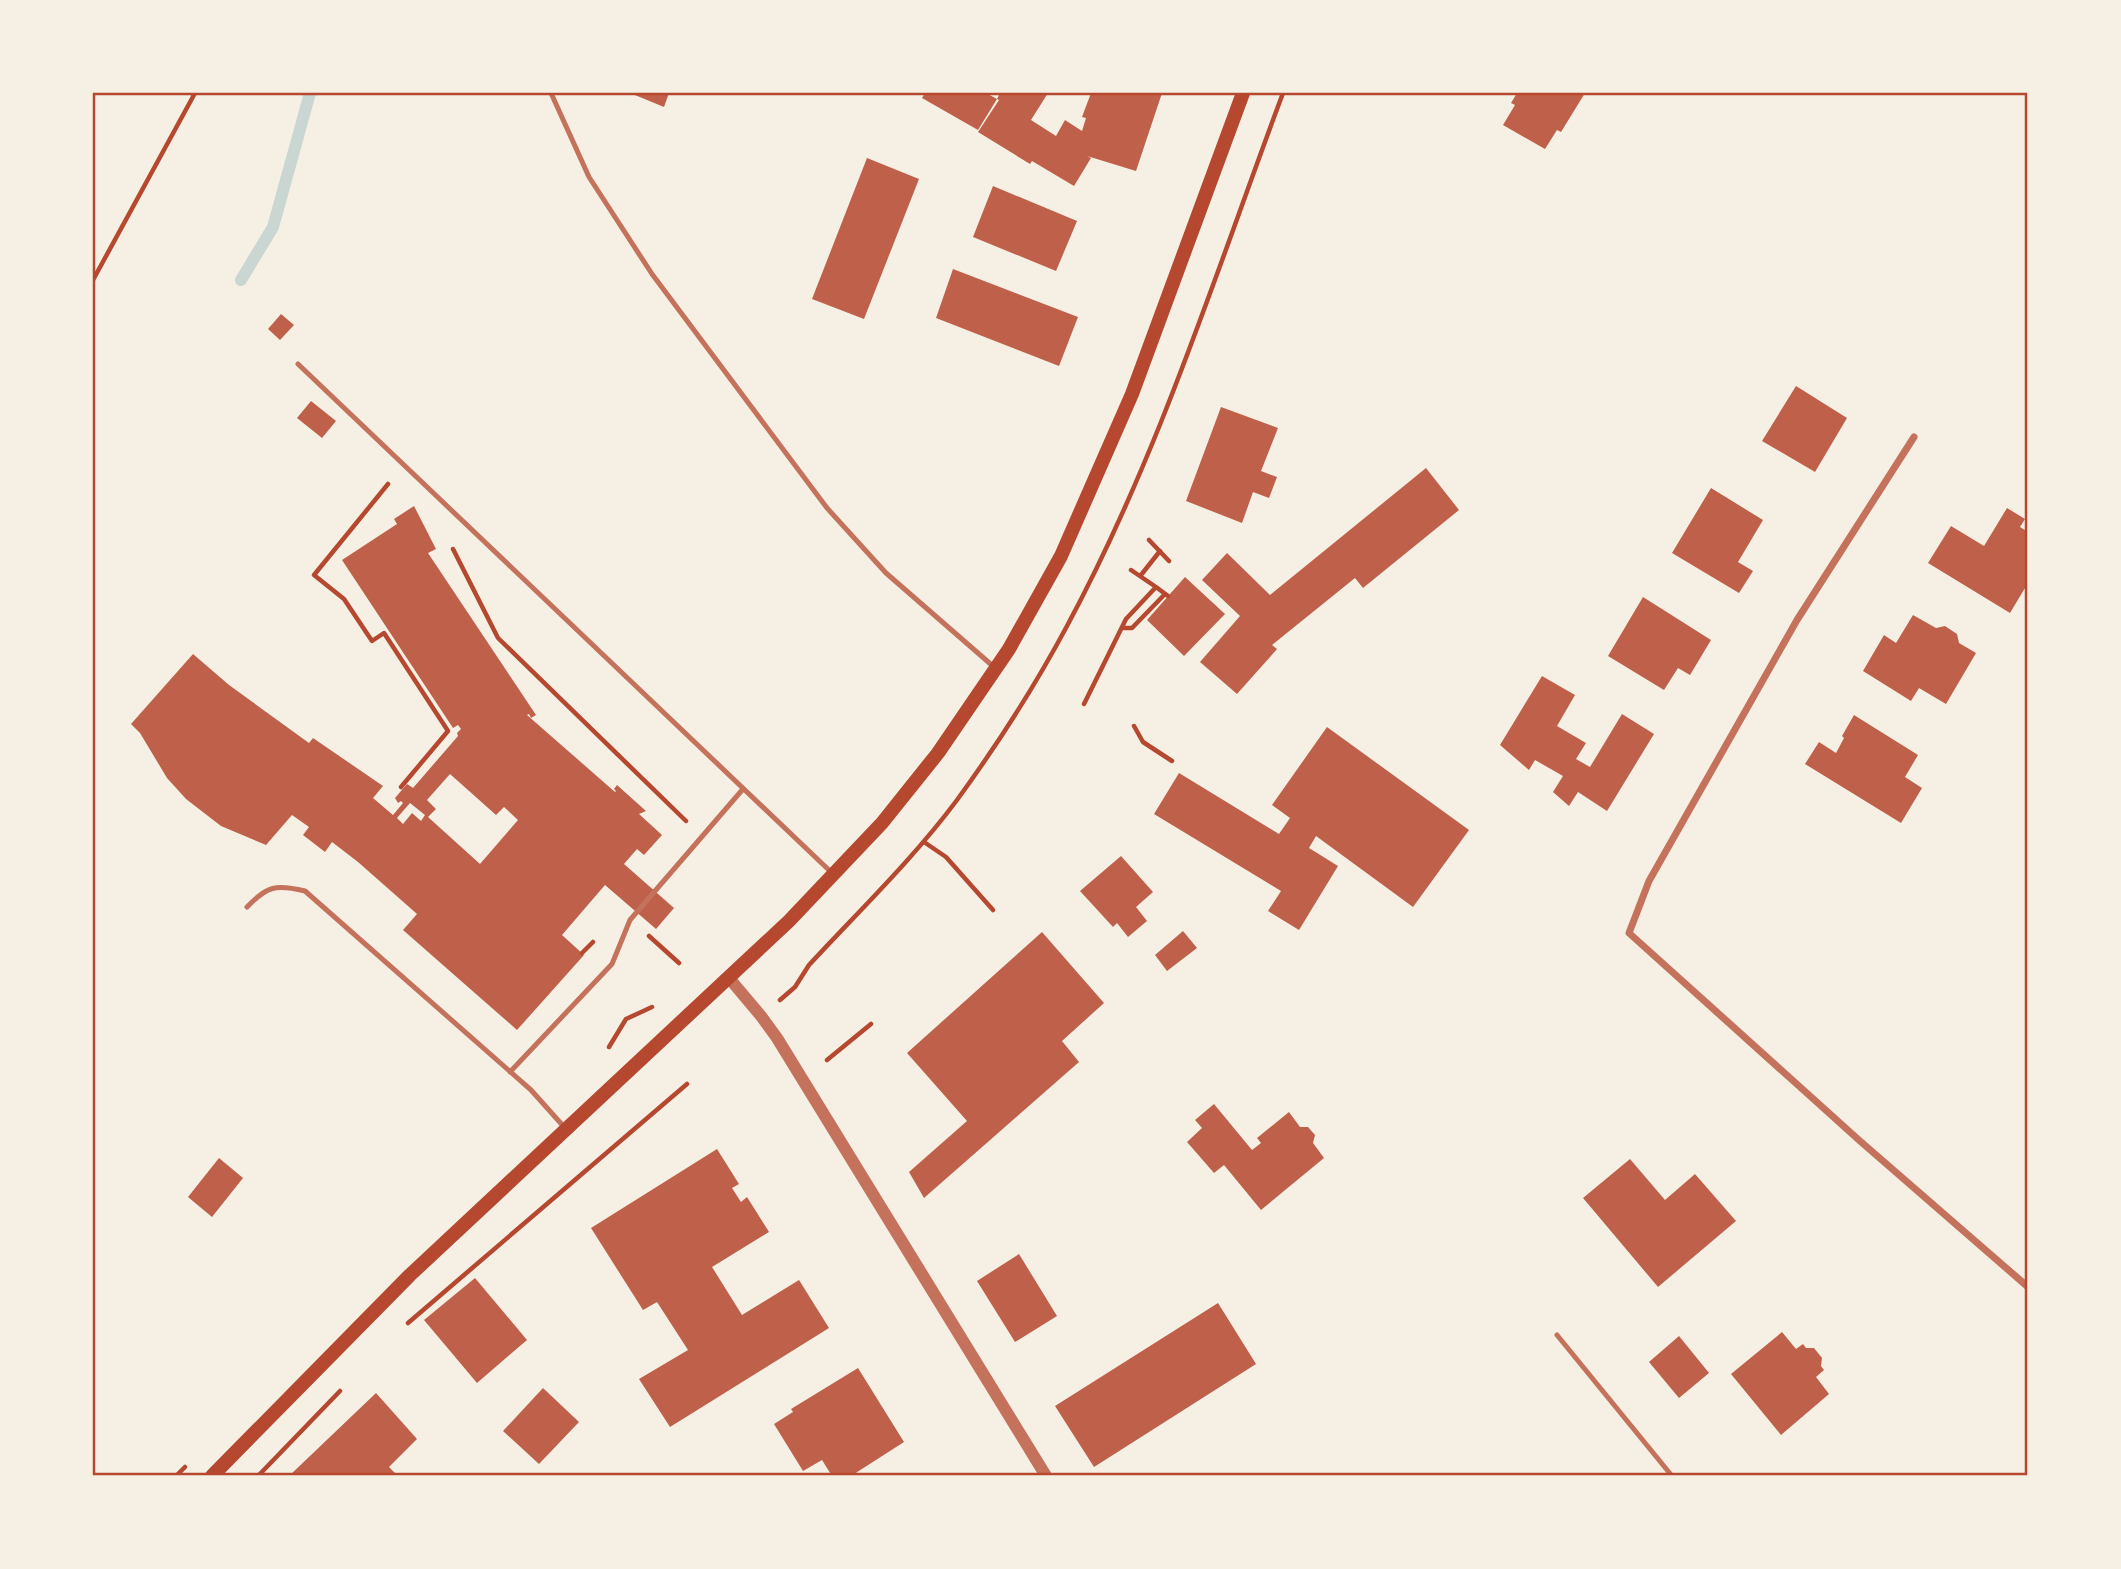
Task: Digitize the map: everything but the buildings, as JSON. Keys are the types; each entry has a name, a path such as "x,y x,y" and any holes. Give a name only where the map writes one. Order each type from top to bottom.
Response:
{"main road":[{"path":"212,1476 410,1275 729,978 834,876 882,823 938,754 1009,649 1061,556 1132,394 1243,93"}],"street":[{"path":"1914,437 1797,620 1649,881 1629,933 1860,1141 2028,1287"},
{"path":"729,978 777,1038 1046,1476"}],"lane":[{"path":"551,93 589,177 652,274 827,509 887,573 996,669"},
{"path":"298,364 834,876"},
{"path":"510,1072 612,964 630,920 743,789"},
{"path":"247,908 260,894 272,887 305,891 510,1072 567,1130"},
{"path":"1557,1335 1672,1476"}],"path":[{"path":"93,280 195,93"},
{"path":"394,477 314,575 344,600 372,641 384,633 448,731 401,787"},
{"path":"1149,540 1169,561"},
{"path":"451,544 498,638 688,823 680,832"},
{"path":"1141,575 1160,551"},
{"path":"1122,628 1132,628 1167,595 1131,570"},
{"path":"1084,704 1126,619 1156,587"},
{"path":"1134,726 1143,743 1172,761"},
{"path":"924,842 946,857 993,911"},
{"path":"649,936 679,963"},
{"path":"827,1060 871,1024"},
{"path":"404,1325 687,1084"},
{"path":"258,1476 347,1384"}],"waterway":[{"path":"241,280 273,227 310,93"}]}
